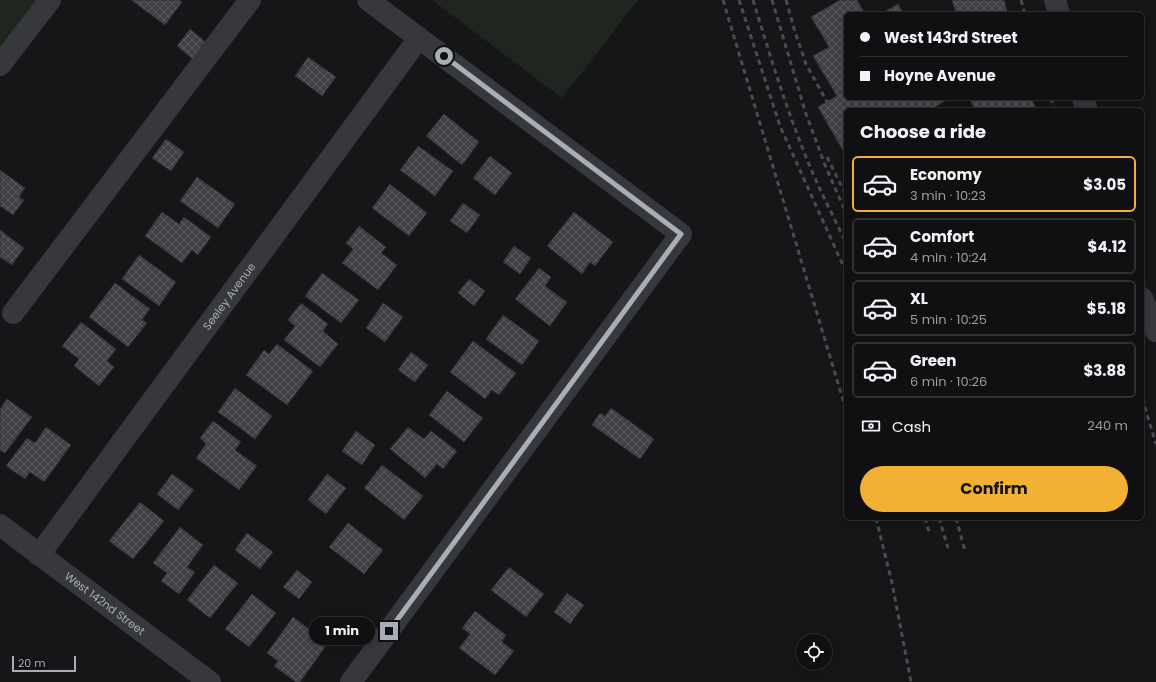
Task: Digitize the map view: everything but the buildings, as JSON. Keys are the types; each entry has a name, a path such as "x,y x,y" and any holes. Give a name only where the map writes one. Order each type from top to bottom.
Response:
{"street":[{"path":"0,65 50,0"},
{"path":"13,313 250,0"},
{"path":"351,682 681,234 368,0"},
{"path":"1055,0 1058,12"},
{"name":"Seeley Avenue","path":"39,554 419,38"},
{"path":"1144,303 1156,331"},
{"name":"West 142nd Street","path":"0,525 210,682"}],"shaded area":[{"path":"0,0 44,0 0,58"},
{"path":"432,0 638,0 562,98"}],"railway":[{"path":"723,0 844,403"},
{"path":"739,0 780,126 844,268"},
{"path":"753,0 799,140 818,185 844,239"},
{"path":"772,0 806,114 825,165 844,208"},
{"path":"786,0 806,64 827,102"},
{"path":"1021,0 1024,12"},
{"path":"1052,100 1054,108"},
{"path":"827,157 844,191"},
{"path":"1144,405 1156,444"},
{"path":"876,520 892,583 911,682"},
{"path":"926,520 929,532"},
{"path":"940,520 948,548"},
{"path":"957,520 965,551"}],"route":[{"path":"389,631 681,234 444,56"}]}
